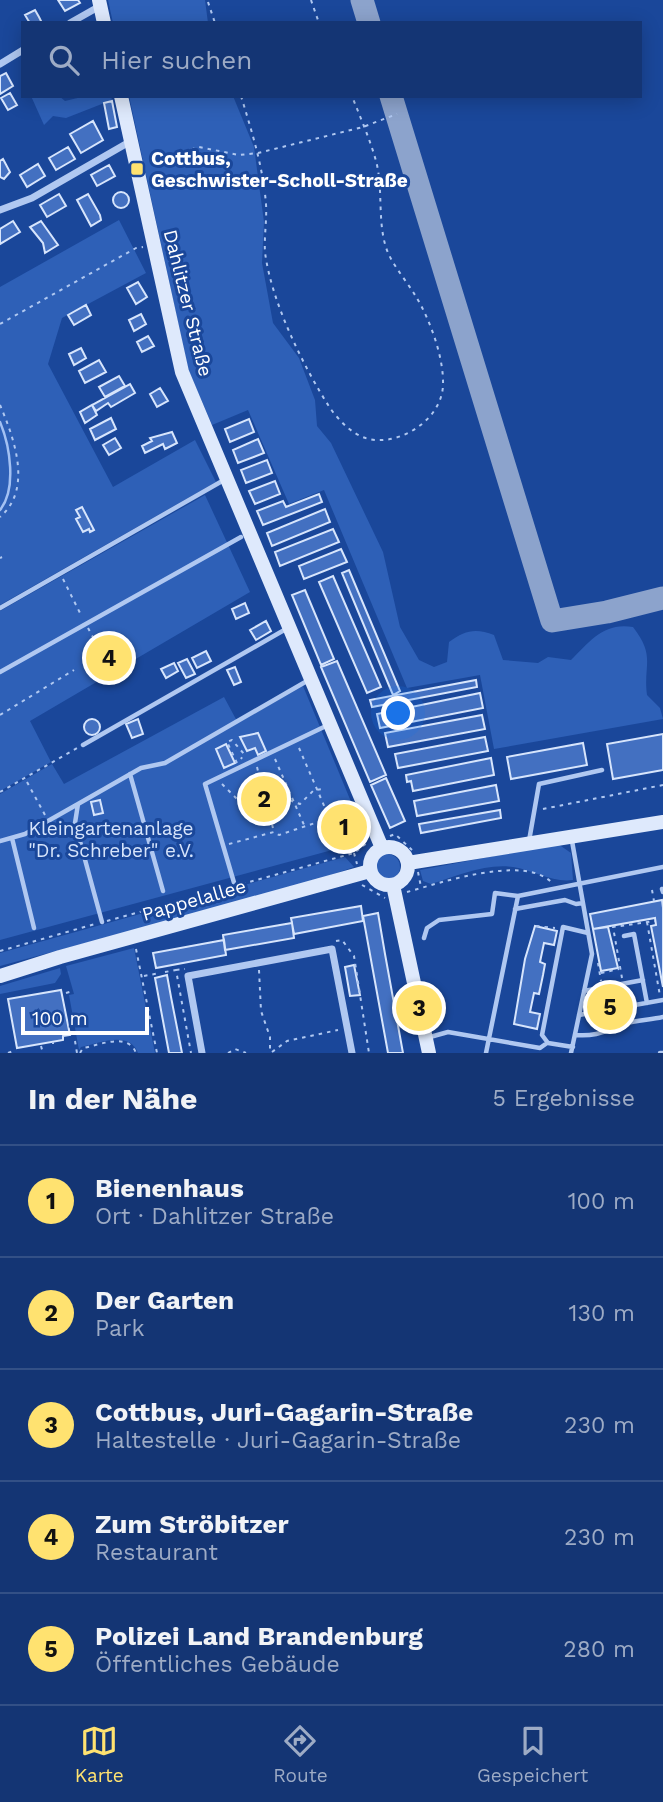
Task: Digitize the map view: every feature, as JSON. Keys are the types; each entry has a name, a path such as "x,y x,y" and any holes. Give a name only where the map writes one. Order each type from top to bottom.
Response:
{"street":[{"path":"73,21 100,3 104,21"},
{"path":"0,64 21,51"},
{"name":"Dahlitzer Straße","path":"121,98 182,372 330,724 375,845"},
{"path":"0,210 21,204 131,141"},
{"path":"408,863 663,822"},
{"path":"375,845 400,850 408,863 404,877 393,885 380,883 370,871 375,845"},
{"name":"Pappelallee","path":"0,976 370,871"},
{"path":"393,885 429,1053"},
{"path":"202,1053 188,976 332,949 352,1053"},
{"name":"Pappelallee","path":"0,969 29,966"}],"lane":[{"path":"0,608 227,479"},
{"path":"0,672 241,537"},
{"path":"83,745 289,627"},
{"path":"0,841 48,821 130,774 165,763 311,678"},
{"path":"235,886 205,784 330,724"},
{"path":"528,844 539,784 602,770"},
{"path":"130,774 163,891"},
{"path":"78,804 75,824 102,922"},
{"path":"571,837 592,954 572,1050 548,1043 542,1035 563,928 588,933"},
{"path":"12,838 34,928"},
{"path":"424,938 426,928 439,920 492,914 495,893 518,895 663,867"},
{"path":"486,1053 518,895"},
{"path":"515,909 565,900 583,903"},
{"path":"624,936 634,934 647,1003"},
{"path":"584,992 643,980"},
{"path":"579,1015 662,1000"},
{"path":"575,1035 591,1037 611,1032 622,1025 663,1017"},
{"path":"426,1038 448,1032 540,1048 548,1043"}],"path":[{"path":"311,0 318,21"},
{"path":"208,2 214,21"},
{"path":"242,98 258,153 266,204 265,253 282,314 330,407 343,424 359,436 375,440 397,439 419,427 433,414 443,390 443,374 431,330 417,298 389,255 376,162 353,98"},
{"path":"183,152 199,147 239,155 258,153 363,127 397,114"},
{"path":"0,324 136,248 154,247"},
{"path":"0,405 14,441 18,484 14,499 0,517"},
{"path":"61,573 101,652"},
{"path":"0,715 74,670"},
{"path":"232,740 244,754 238,766 227,742 232,740"},
{"path":"295,741 329,818"},
{"path":"0,792 83,745"},
{"path":"272,752 304,827"},
{"path":"256,760 274,832"},
{"path":"218,777 237,799 255,799 264,794 282,797 295,804 303,802 307,794 324,789"},
{"path":"27,782 48,821"},
{"path":"535,810 663,785"},
{"path":"223,846 274,832 279,835 351,811"},
{"path":"0,951 375,845"},
{"path":"422,888 488,871 507,870 551,881 554,888"},
{"path":"652,890 654,901"},
{"path":"646,921 662,1000"},
{"path":"623,984 613,928 656,921"},
{"path":"536,926 563,928"},
{"path":"342,940 354,956 369,1053"},
{"path":"135,945 157,1053"},
{"path":"258,962 261,1010 270,1037 271,1053"},
{"path":"600,973 621,969"},
{"path":"165,972 176,970 191,1053"},
{"path":"142,977 160,974"},
{"path":"66,993 74,991"},
{"path":"271,1053 287,1041 347,1029"},
{"path":"75,1041 78,1053"},
{"path":"78,1053 83,1048 125,1041 132,1044 136,1053"},
{"path":"41,1046 43,1053"},
{"path":"229,1053 235,1049 246,1053"},
{"path":"8,1053 13,1051"}],"green space":[{"path":"108,0 205,0 208,21 113,21"},
{"path":"32,98 61,98 65,101 78,98 112,98 66,118 53,116 44,125"},
{"path":"129,98 234,98 254,147 264,222 262,263 273,323 299,358 315,400 317,426 331,443 383,552 400,627 419,660 434,667 447,662 449,642 466,633 482,631 494,635 503,660 538,663 548,657 571,660 598,634 614,627 633,627 646,654 647,695 660,708 663,719 494,749 480,675 407,688 324,490 289,504 248,410 212,425 188,369"},
{"path":"119,220 146,273 62,318 48,364 113,487 195,440 216,482 0,605 0,287"},
{"path":"205,495 250,592 30,721 51,762 0,791 0,611"},
{"name":"Kleingartenanlage \"Dr. Schreber\" e.V.","path":"303,686 364,833 358,843 0,940 0,794 52,764 64,784 224,697 238,723"},
{"path":"558,844 571,853 573,880 558,880 503,866 472,871 431,884 423,881 420,870"},
{"path":"387,854 396,858 400,867 396,876 387,880 378,876 374,867 378,858"},
{"path":"345,857 354,867 305,884 0,966 0,953"},
{"path":"134,948 155,1053 138,1053 134,1046 121,1040 97,1043 79,1050 69,995 74,994 66,966"},
{"path":"60,968 61,974 55,983 0,994 0,986"}],"building":[{"path":"58,0 78,0 80,3 65,11"},
{"path":"35,10 41,21 29,21 25,15"},
{"path":"6,73 13,86 0,94 0,76"},
{"path":"10,93 17,105 8,110 1,98"},
{"path":"112,101 117,127 109,129 104,103"},
{"path":"93,121 103,140 81,153 70,134"},
{"path":"68,147 75,159 56,170 49,158"},
{"path":"3,159 10,172 4,179 0,177 0,161"},
{"path":"38,164 45,176 27,187 20,175"},
{"path":"109,165 115,176 97,186 91,175"},
{"path":"118,192 124,192 129,200 127,206 118,208 113,203 113,197"},
{"path":"59,194 66,206 47,217 40,205"},
{"path":"88,194 101,220 91,226 77,200"},
{"path":"13,221 20,232 0,244 0,229"},
{"path":"41,221 58,245 45,253 43,243 30,227"},
{"path":"138,282 147,297 136,304 127,288"},
{"path":"86,305 91,315 74,325 68,315"},
{"path":"141,314 146,324 134,331 129,320"},
{"path":"148,336 154,346 142,352 137,342"},
{"path":"81,348 86,358 74,365 69,354"},
{"path":"99,360 106,372 85,383 79,371"},
{"path":"119,376 125,386 105,397 99,387"},
{"path":"130,384 135,393 111,407 108,403 96,411 92,405"},
{"path":"160,388 168,401 157,407 150,394"},
{"path":"92,405 97,415 85,423 80,412"},
{"path":"111,418 116,429 95,440 90,429"},
{"path":"249,419 254,432 230,442 225,429"},
{"path":"172,432 177,443 165,449 163,444 145,453 142,446 152,441 150,438"},
{"path":"115,438 121,448 109,455 103,445"},
{"path":"258,439 264,453 238,463 233,450"},
{"path":"267,460 272,473 246,483 241,470"},
{"path":"275,481 280,494 255,504 249,491"},
{"path":"319,494 322,502 263,525 257,511 283,501 286,507"},
{"path":"82,507 94,530 90,532 89,529 83,532 76,519 80,517 76,510"},
{"path":"325,509 330,522 272,546 267,533"},
{"path":"333,529 339,542 280,566 275,552"},
{"path":"341,549 347,562 304,579 299,566"},
{"path":"349,570 400,691 393,695 342,573"},
{"path":"333,576 381,687 367,693 319,582"},
{"path":"305,590 334,659 321,665 292,595"},
{"path":"245,603 249,613 236,619 232,609"},
{"path":"266,621 271,631 256,640 250,630"},
{"path":"114,647 121,660 104,669 96,656"},
{"path":"206,651 211,661 197,668 192,658"},
{"path":"187,659 195,674 186,678 178,663"},
{"path":"337,661 386,775 370,782 321,667"},
{"path":"174,663 178,671 166,678 161,669"},
{"path":"235,667 241,682 234,685 227,670"},
{"path":"476,680 477,687 372,707 370,700"},
{"path":"480,693 483,708 380,728 377,714"},
{"path":"482,715 485,729 388,747 385,733"},
{"path":"92,719 100,727 92,735 84,727"},
{"path":"138,719 143,734 132,738 126,724"},
{"path":"258,733 266,751 258,755 255,748 247,751 240,737"},
{"path":"663,734 663,770 613,779 607,744"},
{"path":"485,737 488,751 398,768 395,754"},
{"path":"583,743 587,765 511,779 507,757"},
{"path":"226,744 235,763 224,768 216,749"},
{"path":"491,758 494,775 413,791 411,781 407,782 406,775"},
{"path":"386,778 405,821 390,828 371,785"},
{"path":"496,785 499,801 417,816 414,801"},
{"path":"100,800 103,813 94,815 91,802"},
{"path":"500,810 501,818 421,833 419,824"},
{"path":"662,900 663,987 651,926 656,925 655,918 593,929 590,914"},
{"path":"361,906 363,921 294,934 291,918"},
{"path":"378,913 403,1053 388,1053 363,916"},
{"path":"292,923 294,938 225,950 223,935"},
{"path":"535,926 557,931 554,945 544,943 540,962 545,964 543,975 539,994 534,993 530,1012 540,1014 537,1029 514,1024 525,959"},
{"path":"608,927 618,968 601,971 593,929"},
{"path":"224,940 226,955 156,968 153,953"},
{"path":"354,965 360,995 350,996 345,967"},
{"path":"167,975 182,1053 169,1053 155,978"},
{"path":"61,990 70,1035 63,1036 63,1040 17,1048 8,999"},
{"path":"622,994 624,1003 607,1006 606,997"}],"waterway":[{"path":"0,422 7,443 10,467 9,491 0,510"}],"taxiway":[{"path":"362,0 368,21"},
{"path":"392,98 552,621 607,612 663,598"}],"place":[{"name":"Cottbus, Geschwister-Scholl-Straße","path":"137,169"},
{"name":"Zum Ströbitzer","path":"109,658"},
{"name":"Der Garten","path":"264,799"},
{"name":"Bienenhaus","path":"344,827"},
{"name":"Polizei Land Brandenburg","path":"610,1007"},
{"name":"Cottbus, Juri-Gagarin-Straße","path":"419,1008"}]}
